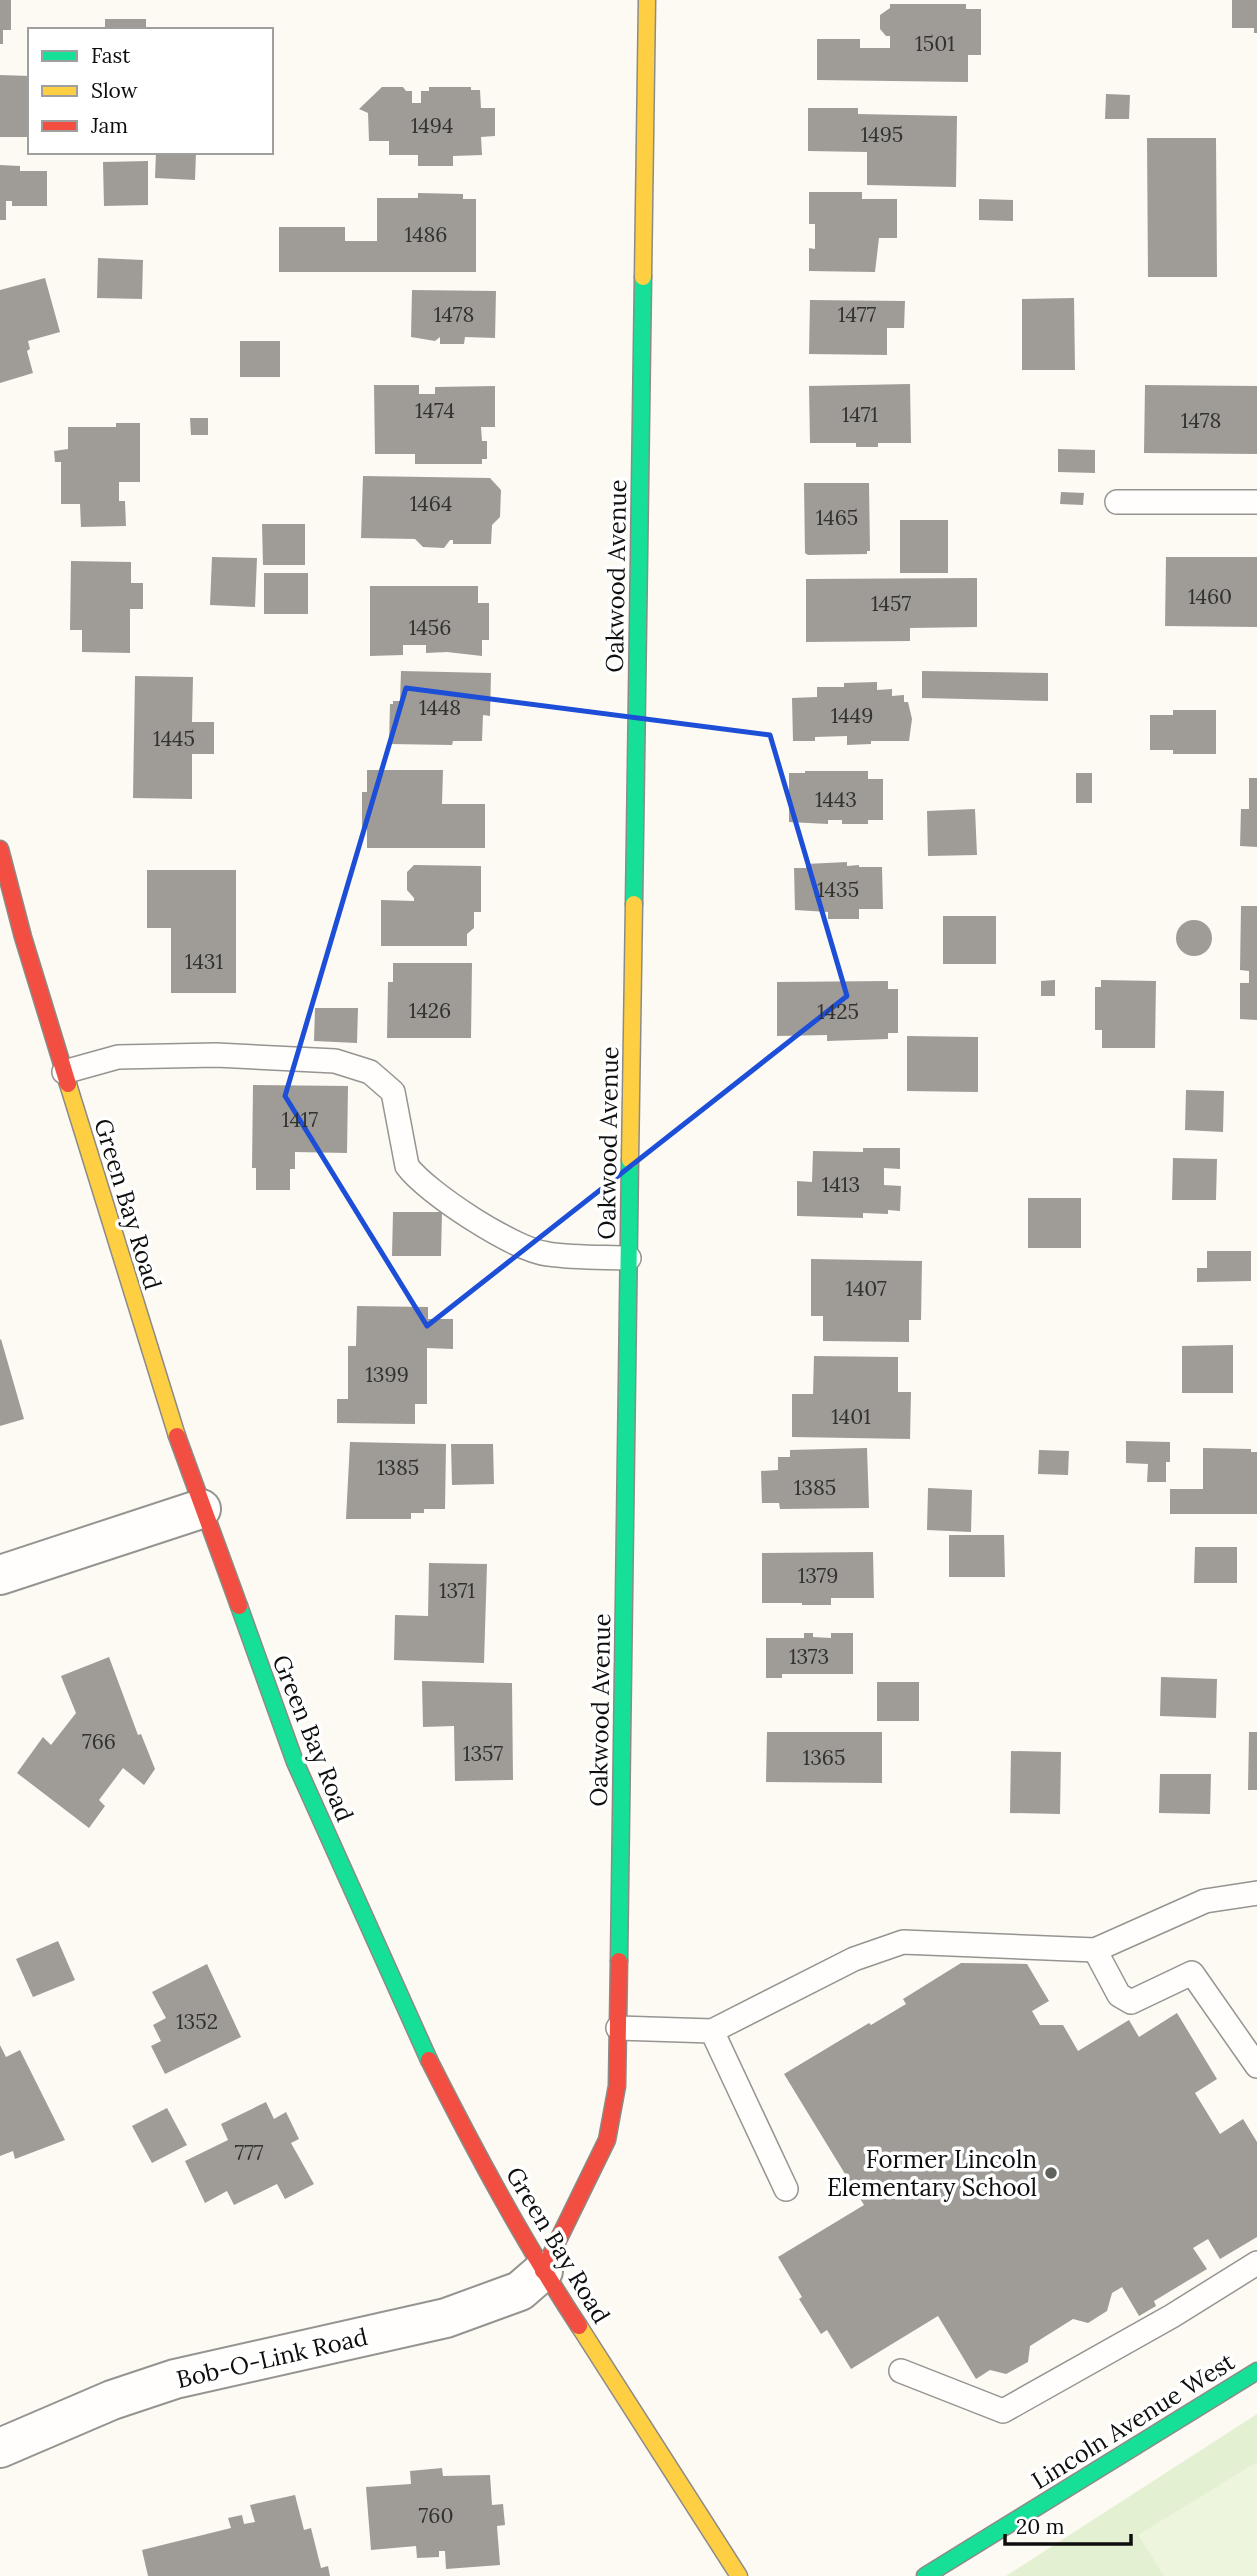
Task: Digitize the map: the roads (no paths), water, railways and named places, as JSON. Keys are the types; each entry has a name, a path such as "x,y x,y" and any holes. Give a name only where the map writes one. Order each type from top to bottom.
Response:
{"street":[{"name":"Oakwood Avenue","path":"543,2271 607,2140 617,2086 647,0"},
{"name":"Green Bay Road","path":"0,849 23,937 169,1413 201,1509 295,1762 410,2021 468,2137 543,2271 739,2576"},
{"path":"0,1575 201,1509"},
{"name":"Bob-O-Link Road","path":"0,2448 112,2400 175,2379 446,2318 520,2291 543,2271"},
{"name":"Lincoln Avenue West","path":"925,2576 1257,2371"}],"lane":[{"path":"1117,502 1257,502"},
{"path":"64,1072 118,1057 216,1055 335,1061 370,1072 393,1092 407,1166 415,1176 471,1217 510,1242 546,1254 629,1258"},
{"path":"618,2028 712,2031 854,1959 903,1942 1095,1950 1205,1900 1257,1893"},
{"path":"1095,1950 1119,1995 1131,2002 1192,1973 1257,2066"},
{"path":"712,2031 786,2189"},
{"path":"901,2371 1003,2411 1172,2316 1257,2263"}],"place":[{"name":"Former Lincoln Elementary School","path":"1051,2173"}]}
